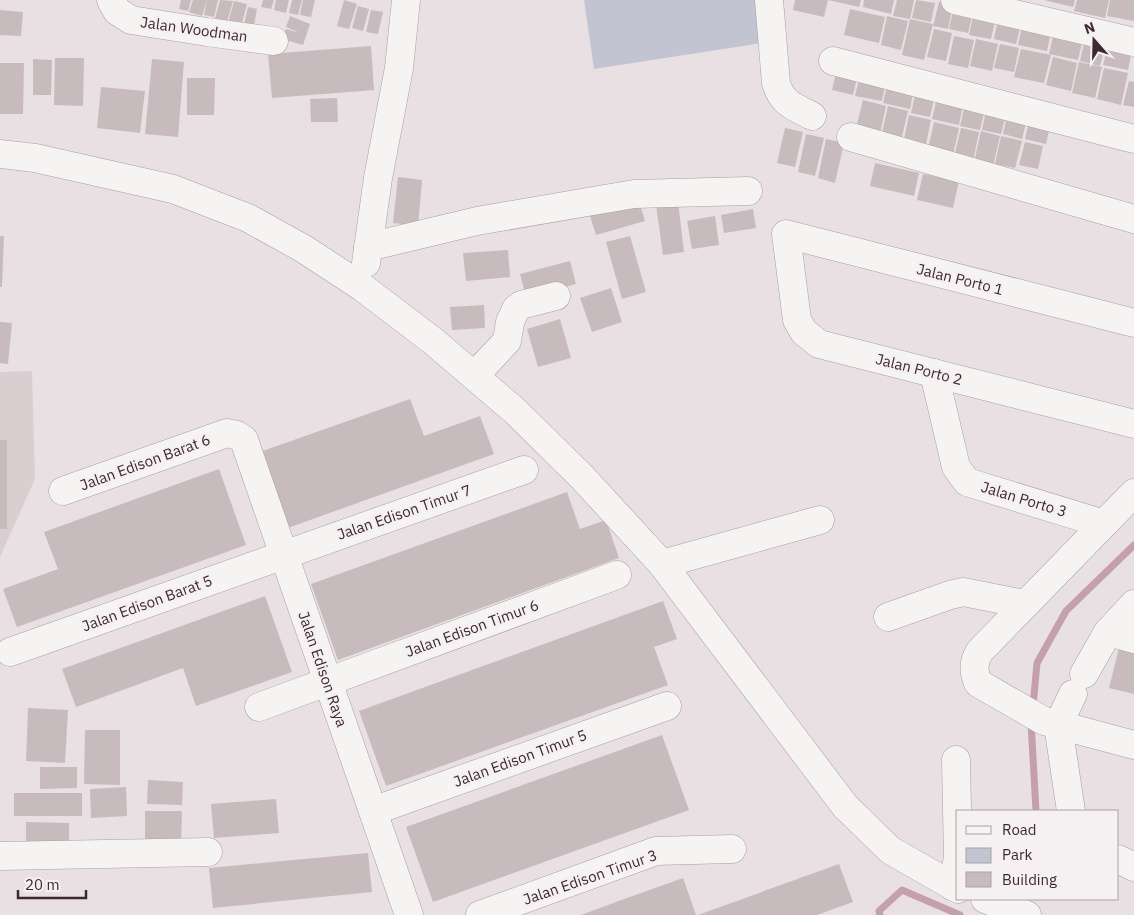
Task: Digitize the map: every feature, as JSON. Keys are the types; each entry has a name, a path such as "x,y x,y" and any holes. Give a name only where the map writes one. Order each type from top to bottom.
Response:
{"street":[{"path":"362,287 378,178 399,68 406,0"},
{"path":"769,0 778,92 786,103 812,116"},
{"path":"955,0 1134,42"},
{"name":"Jalan Woodman","path":"114,6 130,20 274,41"},
{"path":"833,61 1134,139"},
{"path":"850,137 1134,219"},
{"path":"0,154 35,158 173,189 248,218 304,249 362,287 433,340 515,411 582,477 662,564 845,806 890,850 955,887"},
{"path":"368,247 478,221 634,194 748,191"},
{"name":"Jalan Porto 1","path":"786,234 1134,323"},
{"name":"Jalan Porto 2","path":"786,234 796,320 804,332 819,344 1134,424"},
{"path":"474,376 507,341 510,322 516,309 521,305 556,296"},
{"name":"Jalan Porto 3","path":"934,373 956,467 967,482 1104,524"},
{"name":"Jalan Edison Barat 6","path":"63,491 227,433"},
{"name":"Jalan Edison Raya","path":"227,433 237,435 244,440 409,915"},
{"name":"Jalan Edison Timur 7","path":"284,555 524,470"},
{"path":"1134,493 980,651 976,658 974,673 978,683 1051,723 1134,746"},
{"path":"662,564 820,520"},
{"name":"Jalan Edison Barat 5","path":"10,652 284,555"},
{"name":"Jalan Edison Timur 6","path":"258,707 617,575"},
{"path":"888,617 962,592 1024,604"},
{"path":"1071,810 1051,723 1079,684 1108,632 1134,604"},
{"path":"1108,632 1134,639"},
{"name":"Jalan Edison Timur 5","path":"373,811 667,706"},
{"path":"956,760 957,810"},
{"name":"Jalan Edison Timur 3","path":"480,915 656,852 732,849"},
{"path":"0,856 208,852"},
{"path":"1119,853 1134,856"},
{"path":"1119,860 1134,867"},
{"path":"989,900 1028,915"}],"shaded area":[{"path":"32,371 35,479 0,557 0,372"}],"green space":[{"path":"584,0 756,0 762,43 594,69"}],"building":[{"path":"181,0 191,0 188,11 179,9"},
{"path":"193,0 207,0 202,16 189,12"},
{"path":"207,0 218,0 214,17 204,15"},
{"path":"220,0 233,1 227,22 215,19"},
{"path":"263,0 274,0 271,9 261,7"},
{"path":"276,0 289,0 286,13 274,10"},
{"path":"292,0 302,0 298,15 289,13"},
{"path":"303,0 315,0 311,17 300,15"},
{"path":"344,0 357,4 349,29 337,26"},
{"path":"795,0 828,0 824,17 793,10"},
{"path":"828,0 861,0 859,7"},
{"path":"864,0 894,0 891,14 863,7"},
{"path":"897,0 914,0 910,19 893,16"},
{"path":"916,0 935,3 931,22 912,18"},
{"path":"1044,0 1075,0 1073,7"},
{"path":"1077,0 1109,0 1105,18 1074,11"},
{"path":"1110,0 1134,0 1134,21 1107,16"},
{"path":"234,1 247,4 241,26 228,23"},
{"path":"939,2 953,6 948,29 933,26"},
{"path":"358,6 369,9 363,31 352,28"},
{"path":"248,7 257,9 253,31 243,29"},
{"path":"954,7 973,12 968,33 949,29"},
{"path":"850,9 885,17 879,43 844,35"},
{"path":"0,10 23,12 21,36 0,35"},
{"path":"371,10 383,12 378,34 366,32"},
{"path":"974,12 996,17 991,39 969,35"},
{"path":"290,16 310,24 303,45 282,39 286,29 300,33 286,27"},
{"path":"887,16 908,21 901,50 881,45"},
{"path":"910,19 933,24 924,60 902,55"},
{"path":"998,19 1021,24 1016,44 994,39"},
{"path":"1022,26 1051,32 1047,51 1018,45"},
{"path":"934,29 952,33 946,61 927,57"},
{"path":"1054,32 1083,39 1078,60 1049,54"},
{"path":"954,36 974,40 968,68 948,64"},
{"path":"976,39 998,44 992,71 970,66"},
{"path":"1085,39 1106,43 1100,66 1080,61"},
{"path":"1000,44 1019,48 1014,72 994,68"},
{"path":"371,46 374,90 272,98 268,54"},
{"path":"1108,46 1132,51 1128,70 1103,65"},
{"path":"1021,49 1051,55 1044,83 1014,77"},
{"path":"1053,57 1077,63 1071,91 1046,85"},
{"path":"55,58 84,58 83,106 54,105"},
{"path":"33,59 52,60 51,95 33,95"},
{"path":"152,59 184,62 178,137 145,134"},
{"path":"1079,62 1102,67 1095,98 1072,93"},
{"path":"0,63 24,63 23,114 0,114"},
{"path":"838,65 859,70 853,95 832,90"},
{"path":"1104,68 1128,73 1121,105 1097,99"},
{"path":"861,71 887,76 882,101 855,96"},
{"path":"187,78 215,78 214,115 187,115"},
{"path":"889,78 915,84 910,109 883,103"},
{"path":"1129,81 1134,82 1134,107 1123,105"},
{"path":"917,86 936,91 930,117 911,113"},
{"path":"101,87 145,91 140,133 97,128"},
{"path":"938,93 964,99 959,125 932,119"},
{"path":"337,98 338,122 311,122 310,99"},
{"path":"863,100 886,106 880,133 856,128"},
{"path":"966,100 986,105 980,130 960,126"},
{"path":"888,106 908,111 902,137 882,133"},
{"path":"987,106 1007,111 1001,134 982,130"},
{"path":"1008,111 1028,115 1022,139 1003,134"},
{"path":"909,115 931,120 926,144 904,139"},
{"path":"1030,117 1051,122 1046,144 1025,139"},
{"path":"934,122 959,128 953,155 928,149"},
{"path":"785,128 803,132 795,167 777,163"},
{"path":"961,128 979,132 973,161 954,157"},
{"path":"981,131 1000,136 993,166 974,162"},
{"path":"806,134 824,138 815,176 798,172"},
{"path":"1001,136 1022,141 1015,168 995,164"},
{"path":"826,139 844,143 835,183 818,178"},
{"path":"1025,142 1043,146 1038,169 1019,165"},
{"path":"875,163 919,173 914,196 870,186"},
{"path":"923,174 959,181 953,208 917,200"},
{"path":"398,177 422,180 418,226 393,223"},
{"path":"639,201 645,221 596,235 590,216"},
{"path":"678,202 684,252 663,255 656,205"},
{"path":"753,209 756,228 724,233 721,215"},
{"path":"715,216 719,245 692,249 687,221"},
{"path":"0,236 4,236 2,287 0,287"},
{"path":"630,236 646,292 622,299 606,242"},
{"path":"508,250 510,277 466,281 463,253"},
{"path":"570,261 576,284 526,297 520,274"},
{"path":"611,288 622,322 592,332 580,298"},
{"path":"484,305 485,328 452,330 450,307"},
{"path":"560,319 571,358 538,367 527,329"},
{"path":"0,322 12,323 8,364 0,363"},
{"path":"410,399 424,436 480,416 494,454 285,529 257,453"},
{"path":"0,440 7,440 7,529 0,529"},
{"path":"219,469 246,545 17,627 3,589 58,569 44,532"},
{"path":"567,492 580,529 606,520 619,558 338,660 311,584"},
{"path":"265,596 292,672 196,706 183,668 76,707 62,669"},
{"path":"663,601 677,639 654,647 668,685 386,786 359,711"},
{"path":"1119,648 1134,652 1134,694 1109,688"},
{"path":"28,708 68,710 65,763 26,761"},
{"path":"85,730 120,730 120,785 84,784"},
{"path":"662,735 689,810 433,902 406,827"},
{"path":"40,767 77,767 77,788 40,789"},
{"path":"148,780 183,782 182,805 147,804"},
{"path":"126,787 127,816 91,818 90,789"},
{"path":"14,793 82,793 82,816 14,816"},
{"path":"276,799 279,833 214,838 211,804"},
{"path":"145,811 182,811 181,843 145,843"},
{"path":"26,822 69,823 69,851 26,851"},
{"path":"368,853 372,892 213,908 209,868"},
{"path":"839,864 853,902 817,915 698,915"},
{"path":"683,878 696,915 581,915 627,898"}],"waterway":[{"path":"1033,706 1037,663 1066,611 1134,545"},
{"path":"1031,722 1036,810"},
{"path":"880,915 879,911 902,890 960,915"}]}
